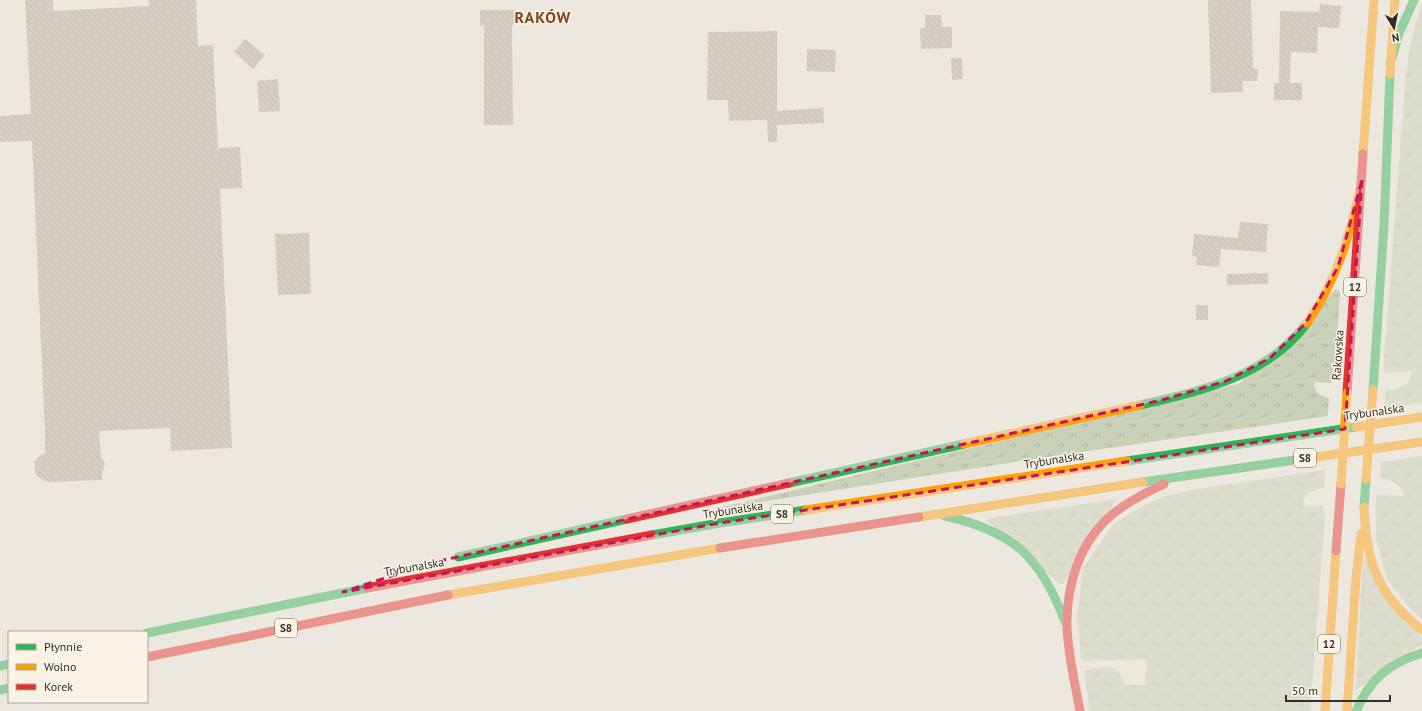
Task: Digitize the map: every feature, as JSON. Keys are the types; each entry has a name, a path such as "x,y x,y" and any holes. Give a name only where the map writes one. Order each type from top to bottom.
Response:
{"main road":[{"name":"Rakowska","path":"1325,711 1374,0"},
{"name":"12","path":"1364,507 1384,225 1390,64 1395,0"},
{"path":"1390,64 1393,49 1414,0"},
{"path":"453,558 1162,400 1204,389 1226,381 1270,358 1289,343 1305,324 1333,280 1348,236 1362,180"},
{"name":"Trybunalska","path":"148,634 343,592 720,523 1422,417"},
{"name":"S8","path":"148,657 425,599 731,546 1188,474 1422,442"},
{"path":"1067,628 1068,609 1073,578 1082,552 1096,530 1112,515 1144,494 1188,474"},
{"path":"1364,507 1364,529 1366,540 1379,581 1398,610 1422,630"},
{"path":"1347,711 1356,578 1364,507"},
{"path":"934,515 951,517 984,527 1007,538 1031,558 1048,580 1057,599 1067,628 1080,711"},
{"path":"343,592 408,571"},
{"path":"1356,711 1366,690 1382,672 1396,662 1422,652"}],"highlighted area":[{"path":"1362,180 1345,429 720,523 343,592 430,563 1162,400 1226,381 1270,358 1305,324 1338,267"}],"green space":[{"path":"1422,4 1422,403 1384,409 1386,390 1395,390 1409,383 1412,371 1383,373 1405,84 1411,43"},
{"path":"1336,289 1340,291 1335,374 1331,383 1314,382 1316,391 1329,398 1328,416 1027,460 710,510 1239,384"},
{"path":"1422,456 1422,619 1413,612 1388,581 1376,539 1376,495 1404,496 1398,485 1389,480 1380,478 1381,462"},
{"path":"1325,470 1324,488 1309,493 1304,498 1303,502 1303,506 1323,506 1325,517 1310,711 1090,711 1084,672 1086,670 1100,667 1113,668 1120,674 1126,685 1146,685 1146,659 1087,661 1083,660 1081,657 1077,618 1083,568 1113,524 1146,504 1163,497 1191,490"},
{"path":"1117,499 1063,584 1060,584 987,521 989,518"},
{"path":"1363,557 1422,639 1422,644 1355,691"}],"building":[{"path":"25,0 53,0 53,11 149,6 149,0 196,0 198,46 213,45 218,148 240,147 242,188 220,189 232,448 171,451 170,428 99,431 101,456 105,464 102,472 102,480 47,482 37,476 35,472 35,462 38,457 45,453 45,434 32,141 0,142 0,116 31,114"},
{"path":"1208,0 1251,0 1253,68 1258,69 1257,81 1242,81 1243,92 1211,93"},
{"path":"1320,4 1341,6 1339,28 1318,27 1317,53 1291,52 1290,83 1302,83 1302,100 1274,100 1274,83 1279,83 1280,11 1319,12"},
{"path":"480,10 516,10 516,25 512,25 513,125 484,125 484,25 480,26"},
{"path":"925,15 941,15 942,27 952,27 952,48 921,49 920,28 925,28"},
{"path":"777,31 777,111 823,108 824,123 777,125 777,142 768,142 767,120 729,121 728,100 707,100 708,32"},
{"path":"245,39 265,55 253,69 234,52"},
{"path":"807,49 836,50 835,72 807,71"},
{"path":"951,58 962,58 963,79 952,80"},
{"path":"278,79 280,111 259,112 257,81"},
{"path":"1240,222 1268,224 1266,252 1221,249 1219,267 1196,265 1197,257 1192,256 1194,234 1238,238"},
{"path":"309,233 311,294 278,295 275,234"},
{"path":"1268,273 1268,284 1227,285 1227,274"},
{"path":"1196,305 1208,305 1208,320 1196,320"}],"traffic: fast":[{"path":"1390,64 1400,31 1414,0"},
{"path":"1373,390 1384,225 1390,74"},
{"path":"1140,405 1186,394 1232,379 1273,356 1291,341 1307,323"},
{"path":"1127,461 1356,427"},
{"path":"789,483 964,444"},
{"path":"1143,482 1316,457"},
{"path":"1364,507 1366,479"},
{"path":"652,535 806,510"},
{"path":"945,516 969,522 989,530 1007,539 1022,550 1046,580 1056,599 1065,622"},
{"path":"458,557 627,519"},
{"path":"148,633 367,588"},
{"path":"1356,711 1374,681 1390,667 1422,653"},
{"path":"0,666 8,664"},
{"path":"0,690 8,688"}],"traffic: slow":[{"path":"1363,154 1374,0"},
{"path":"1390,74 1395,0"},
{"path":"1307,323 1327,289 1342,254 1353,218 1362,180"},
{"path":"1366,479 1373,390"},
{"path":"1341,484 1347,393"},
{"path":"964,444 1140,405"},
{"path":"1356,427 1422,417"},
{"path":"1316,457 1422,442"},
{"path":"806,510 1127,461"},
{"path":"919,517 1143,482"},
{"path":"1364,507 1368,545 1377,576 1395,604 1422,630"},
{"path":"1347,711 1356,578 1361,534"},
{"path":"448,595 720,548"},
{"path":"1325,711 1336,551"}],"traffic: jam":[{"path":"1347,393 1363,154"},
{"path":"627,519 789,483"},
{"path":"1080,711 1070,658 1067,627 1069,595 1077,564 1092,536 1102,524 1126,505 1164,484"},
{"path":"1336,551 1341,484"},
{"path":"720,548 919,517"},
{"path":"367,588 652,535"},
{"path":"148,657 448,595"}],"district":[{"name":"RAKÓW","path":"543,17"}]}
